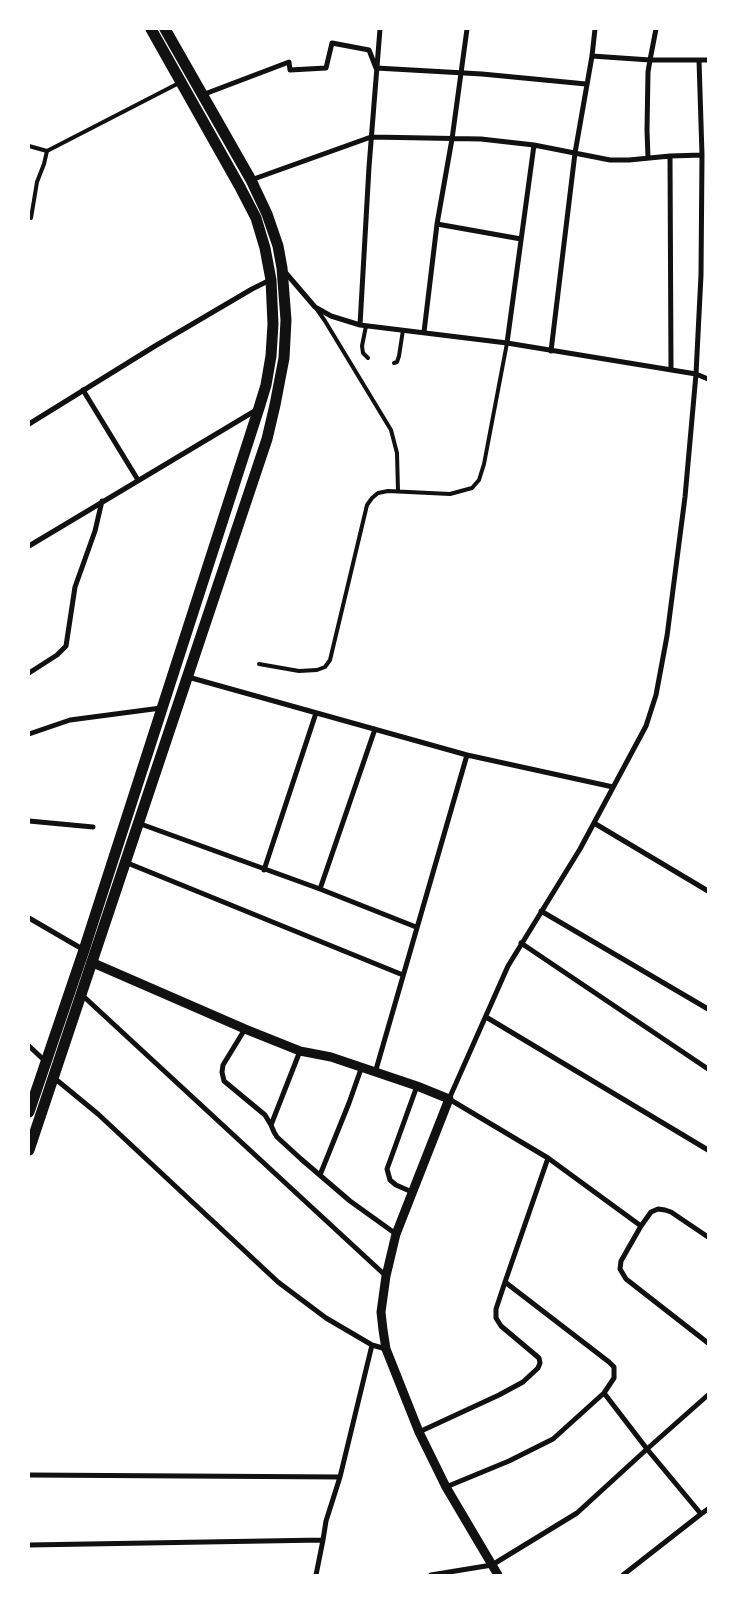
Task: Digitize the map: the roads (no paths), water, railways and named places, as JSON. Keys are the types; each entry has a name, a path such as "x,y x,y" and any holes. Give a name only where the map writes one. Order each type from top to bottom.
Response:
{"highway":[{"path":"29,1112 84,950 259,408 272,356 271,280 265,248 256,218 151,29"},
{"path":"29,1150 267,439 284,358 286,320 282,268 278,246 267,214 251,180 165,29"}],"street":[{"path":"363,326 371,137 380,29"},
{"path":"424,332 437,224 452,139 467,29"},
{"path":"551,351 575,153 595,29"},
{"path":"648,158 648,72 656,29"},
{"path":"201,95 289,62 290,70 326,68 332,42 368,50 376,68"},
{"path":"592,56 650,60 708,60"},
{"path":"498,1575 446,1487 419,1432 386,1349 381,1312 386,1276 396,1234 449,1099 508,966 580,849 646,726 656,695 667,636 685,497 696,374 701,275 702,155 699,60"},
{"path":"376,68 462,73 586,84"},
{"path":"251,180 371,137 480,139 534,145 610,160 702,155"},
{"path":"507,343 534,145"},
{"path":"670,156 671,370"},
{"path":"437,224 521,239"},
{"path":"282,268 315,307 331,316 363,326 507,343 696,374 708,379"},
{"path":"29,424 155,346 252,289 271,280"},
{"path":"83,390 138,480"},
{"path":"29,546 259,408"},
{"path":"29,673 57,655 66,646 75,587 95,531 102,501"},
{"path":"188,677 466,755 613,787"},
{"path":"29,734 70,720 162,708"},
{"path":"264,870 316,712"},
{"path":"320,889 375,729"},
{"path":"374,1073 466,755"},
{"path":"29,821 93,827"},
{"path":"138,823 320,889 416,928"},
{"path":"594,823 708,890"},
{"path":"126,862 403,975"},
{"path":"541,911 708,1009"},
{"path":"29,918 84,950"},
{"path":"521,943 708,1069"},
{"path":"91,962 300,1051 331,1057 417,1086 449,1099 548,1158 641,1226"},
{"path":"81,995 386,1276"},
{"path":"486,1017 708,1150"},
{"path":"245,1029 223,1065 224,1081 265,1115 277,1137 320,1176 355,1205 396,1234"},
{"path":"29,1046 46,1061"},
{"path":"272,1125 300,1051"},
{"path":"320,1176 350,1103 361,1068"},
{"path":"53,1077 98,1114 278,1282 326,1318 372,1345 386,1349"},
{"path":"412,1192 396,1185 390,1180 387,1169 417,1086"},
{"path":"419,1432 499,1395 523,1382 538,1368 539,1358 501,1326 496,1318 496,1310 548,1158"},
{"path":"708,1237 665,1210 658,1209 651,1212 641,1226 621,1261 620,1269 626,1279 708,1343"},
{"path":"446,1487 509,1461 553,1439 604,1393 614,1378 614,1367 505,1282"},
{"path":"316,1575 326,1521 340,1477 372,1345"},
{"path":"604,1393 646,1449 701,1514"},
{"path":"431,1575 492,1565 577,1513 708,1394"},
{"path":"29,1475 340,1477"},
{"path":"623,1575 708,1509"},
{"path":"29,1546 323,1540"}],"lane":[{"path":"29,146 47,151 181,82"},
{"path":"31,218 37,182 47,151"},
{"path":"315,307 391,430 397,453 398,491"},
{"path":"363,326 363,353 368,358"},
{"path":"394,363 397,362 399,356 404,330"},
{"path":"259,664 299,671 317,670 325,667 330,660 367,505 372,498 378,493 388,490 450,494 472,488 479,480 484,464 507,343"}]}
